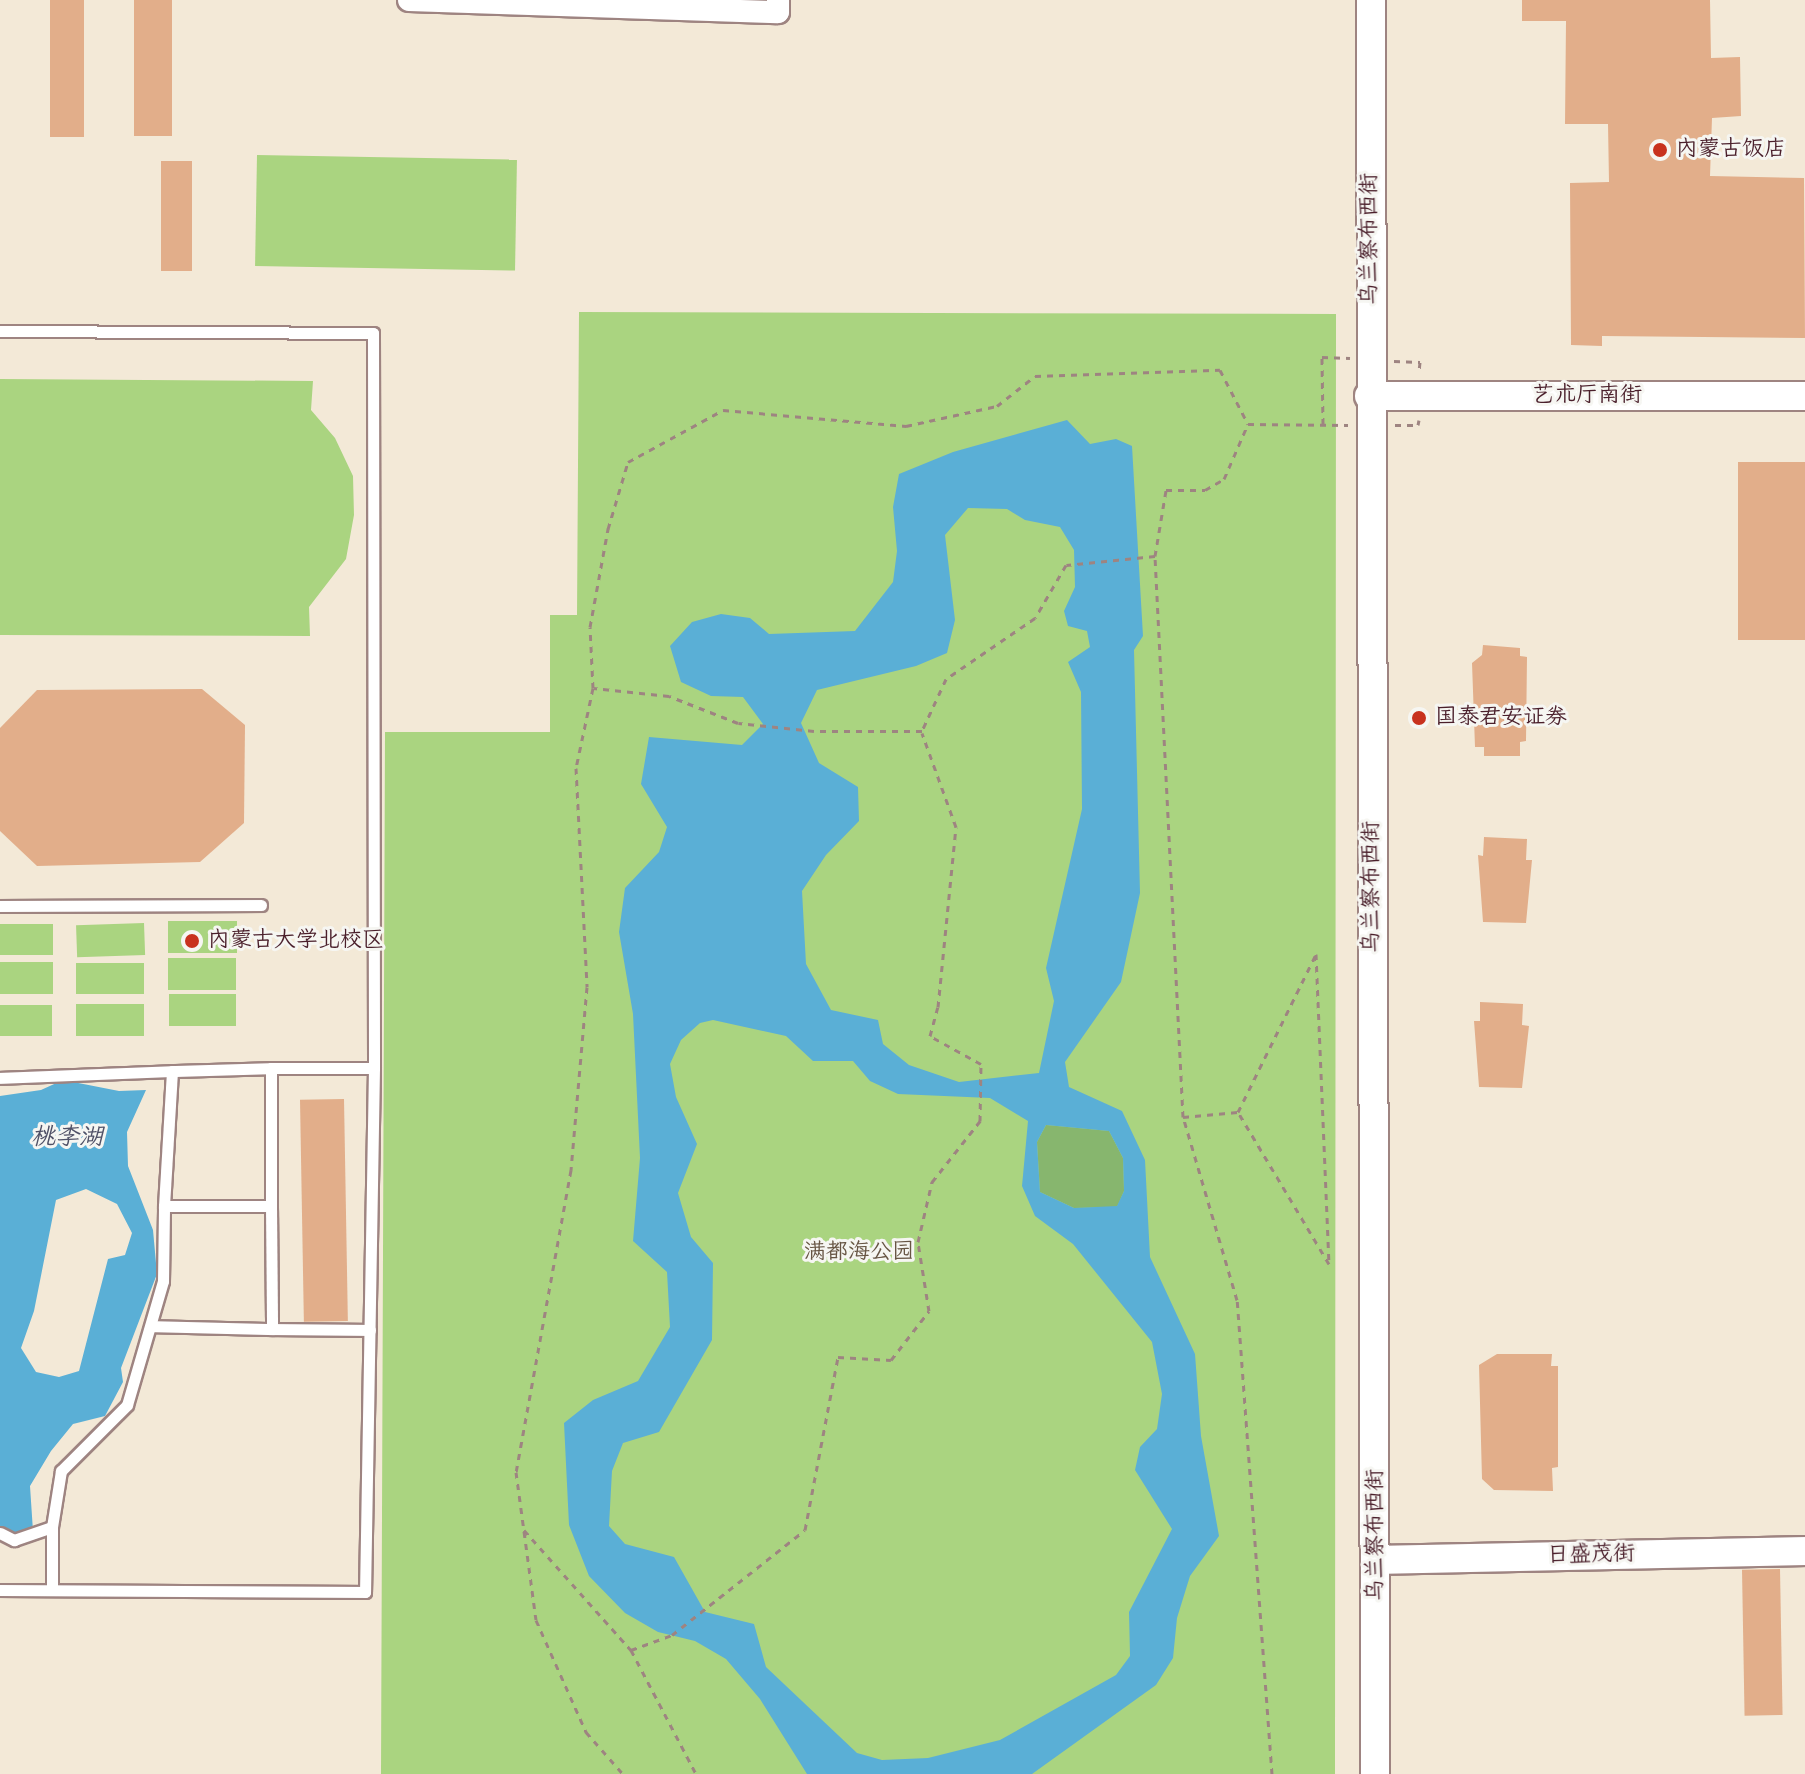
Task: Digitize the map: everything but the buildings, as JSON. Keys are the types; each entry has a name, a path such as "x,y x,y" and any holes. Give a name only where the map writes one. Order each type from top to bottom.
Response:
{"street":[{"path":"409,0 778,12 778,0"},
{"name":"乌兰察布西街","path":"1371,0 1369,396 1375,1774"},
{"name":"艺术厅南街","path":"1369,396 1805,396"},
{"name":"日盛茂街","path":"1376,1560 1805,1551"}],"lane":[{"path":"0,331 373,333 374,1068 365,1592 0,1590"},
{"path":"0,906 261,905"},
{"path":"0,1078 271,1068 374,1068"},
{"path":"271,1068 272,1329"},
{"path":"52,1590 52,1527 61,1471 127,1405 163,1281 172,1071"},
{"path":"164,1206 271,1206"},
{"path":"151,1326 370,1330"},
{"path":"0,1533 14,1540 52,1527"}],"path":[{"path":"623,1774 586,1732 536,1620 516,1472 571,1170 586,1002 576,768 593,688 590,627 608,529 628,462 723,410 906,426 997,406 1035,376 1220,370 1248,424"},
{"path":"1248,424 1323,424"},
{"path":"1248,424 1224,479 1205,490 1166,490 1155,556 1183,1117 1237,1300 1272,1774"},
{"path":"631,1650 672,1635 805,1530 838,1357 891,1360 929,1311 918,1242 932,1182 980,1121 981,1064 930,1036 938,1007 956,827 922,731 946,679 1035,618 1066,565 1155,556"},
{"path":"593,688 669,696 738,723 814,731 922,731"},
{"path":"1316,954 1329,1264 1314,1238 1238,1112 1316,954"},
{"path":"1183,1117 1238,1112"},
{"path":"524,1530 631,1650 696,1774"}],"green space":[{"path":"257,155 517,160 515,271 255,266"},
{"name":"满都海公园","path":"579,312 1336,314 1335,1774 381,1774 385,732 550,732 550,615 577,615"},
{"path":"0,379 313,381 311,410 335,438 353,476 354,515 346,559 309,607 310,636 0,635"},
{"path":"168,921 237,921 237,953 168,953"},
{"path":"144,923 145,955 77,957 76,925"},
{"path":"0,924 53,924 53,955 0,955"},
{"path":"168,958 236,958 236,990 168,990"},
{"path":"0,962 53,962 53,994 0,994"},
{"path":"76,963 144,963 144,994 76,994"},
{"path":"169,994 236,994 236,1026 169,1026"},
{"path":"76,1004 144,1004 144,1036 76,1036"},
{"path":"0,1005 52,1005 52,1036 0,1036"},
{"path":"1046,1125 1109,1131 1123,1158 1124,1191 1117,1207 1074,1208 1040,1192 1037,1142"}],"water":[{"path":"1067,420 1090,444 1116,439 1132,446 1143,636 1134,650 1140,893 1121,982 1065,1062 1069,1087 1122,1111 1145,1160 1150,1257 1195,1354 1201,1436 1219,1536 1190,1576 1177,1618 1173,1658 1156,1685 1032,1774 807,1774 760,1699 726,1659 695,1641 658,1632 625,1613 589,1576 569,1525 564,1423 593,1400 638,1381 670,1327 667,1272 633,1241 640,1158 633,1014 619,932 625,888 659,852 667,827 641,784 649,737 742,745 763,724 743,697 711,696 681,682 670,646 692,622 721,614 750,618 769,634 855,631 893,582 897,551 893,507 899,474 953,452","holes":["968,508 1007,509 1025,520 1060,527 1074,550 1075,587 1064,611 1068,626 1087,631 1090,647 1068,662 1081,692 1082,809 1046,968 1054,1001 1039,1073 959,1082 909,1065 883,1044 878,1020 831,1010 806,964 802,891 826,855 859,821 858,787 819,763 801,723 817,690 916,666 947,653 955,620 945,535","713,1020 786,1036 813,1061 853,1061 870,1081 898,1094 990,1098 1028,1121 1022,1186 1035,1216 1073,1244 1152,1342 1162,1394 1157,1429 1140,1447 1135,1470 1172,1529 1129,1612 1130,1656 1116,1675 1000,1740 928,1758 882,1760 857,1753 766,1667 754,1624 705,1612 674,1557 625,1544 609,1526 612,1471 623,1443 659,1432 712,1340 713,1263 691,1237 678,1193 697,1144 676,1097 670,1064 681,1040 700,1023","1046,1125 1109,1131 1123,1158 1124,1191 1117,1206 1074,1208 1040,1192 1037,1142"]},
{"name":"桃李湖","path":"63,1080 119,1091 146,1090 127,1132 128,1166 153,1230 157,1274 121,1368 123,1382 105,1416 73,1424 51,1451 30,1486 33,1531 14,1540 0,1533 0,1096 41,1090","holes":["86,1189 117,1204 132,1233 125,1255 108,1259 79,1371 59,1377 36,1372 21,1348 34,1311 56,1200"]}],"place":[{"name":"内蒙古饭店","path":"1660,150"},
{"name":"国泰君安证券","path":"1419,718"},
{"name":"内蒙古大学北校区","path":"192,941"}]}
